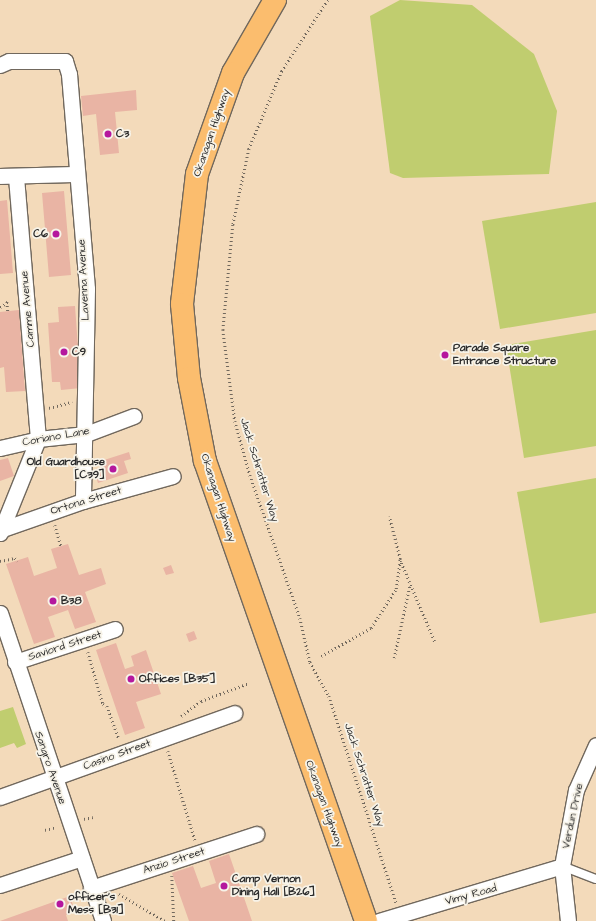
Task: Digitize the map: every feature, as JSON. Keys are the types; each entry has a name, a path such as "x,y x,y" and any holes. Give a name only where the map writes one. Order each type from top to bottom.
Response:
{"highway":[{"name":"Okanagan Highway","path":"275,0 233,73 197,174 182,304 189,378 205,461 366,921"}],"street":[{"name":"Lavenna Avenue","path":"0,65 9,61 65,61 70,74 76,174 87,289 86,434 83,501"},
{"path":"0,176 16,178 76,174"},
{"name":"Camme Avenue","path":"16,178 37,411 38,439"},
{"name":"Coriano Lane","path":"0,448 38,439 86,434 134,416"},
{"path":"0,531 38,439"},
{"name":"Ortona Street","path":"0,531 83,501 173,476"},
{"name":"Sangro Avenue","path":"0,613 52,779 82,858 97,886 102,921"},
{"name":"Saviord Street","path":"15,662 115,629"},
{"name":"Casino Street","path":"0,797 234,713"},
{"name":"Verdun Drive","path":"568,921 562,866 576,790 596,745"},
{"name":"Anzio Street","path":"97,886 256,834"},
{"path":"0,885 82,858"},
{"name":"Vimy Road","path":"379,921 490,890 562,866"}],"lane":[{"path":"562,866 596,878"}],"path":[{"name":"Jack Schratter Way","path":"328,0 282,71 249,150 233,225 223,330 235,421 250,475 300,618 310,662 329,696 400,914"},
{"path":"0,307 7,302 8,311"},
{"path":"37,411 75,401"},
{"path":"52,512 61,546"},
{"path":"389,516 400,559 435,642"},
{"path":"0,562 15,558 17,561"},
{"path":"321,656 371,628 396,589 400,559"},
{"path":"394,658 410,584"},
{"path":"83,639 103,704 107,706 124,753"},
{"path":"199,853 165,738 182,714 201,702 249,683"},
{"path":"172,862 174,921"},
{"path":"97,886 165,921"}],"green space":[{"path":"400,0 472,5 534,54 557,111 549,174 403,178 390,173 370,16"},
{"path":"596,202 596,313 500,329 482,221"},
{"path":"596,330 596,446 524,458 506,345"},
{"path":"596,478 596,613 540,623 517,492"},
{"path":"13,707 26,744 17,748 14,743 0,748 0,711"}],"building":[{"name":"C3","path":"136,90 137,110 115,112 119,153 100,155 96,114 83,116 81,96"},
{"name":"C6","path":"64,191 71,275 49,277 42,193"},
{"path":"7,200 13,273 0,274 0,201"},
{"name":"C9","path":"75,306 81,388 61,390 60,382 52,382 48,323 59,322 58,307"},
{"path":"19,310 25,391 6,392 4,367 0,368 0,312"},
{"name":"Old Guardhouse [C39]","path":"129,452 131,459 124,461 128,473 98,483 94,470 103,467 101,461"},
{"path":"8,458 14,476 0,481 0,460"},
{"name":"B38","path":"68,544 79,575 101,568 106,584 85,592 96,622 75,629 68,610 48,617 55,637 34,644 6,564 28,557 34,576 57,568 51,549"},
{"path":"171,565 174,573 166,575 163,568"},
{"path":"194,631 197,639 189,642 186,634"},
{"name":"Offices [B35]","path":"116,643 125,669 134,666 131,656 146,650 161,694 136,702 145,728 125,735 96,650"},
{"name":"Camp Vernon Dining Hall [B26]","path":"229,854 252,921 189,921 172,873 193,866 201,888 216,883 209,861"},
{"name":"officer's Mess [B31]","path":"70,896 75,912 66,915 68,921 0,921"}],"place":[{"name":"C3","path":"108,134"},
{"name":"C6","path":"56,234"},
{"name":"C9","path":"64,352"},
{"name":"Parade Square Entrance Structure","path":"445,355"},
{"name":"Old Guardhouse [C39]","path":"113,469"},
{"name":"B38","path":"53,601"},
{"name":"Offices [B35]","path":"131,679"},
{"name":"Camp Vernon Dining Hall [B26]","path":"224,886"},
{"name":"officer's Mess [B31]","path":"60,904"}]}
